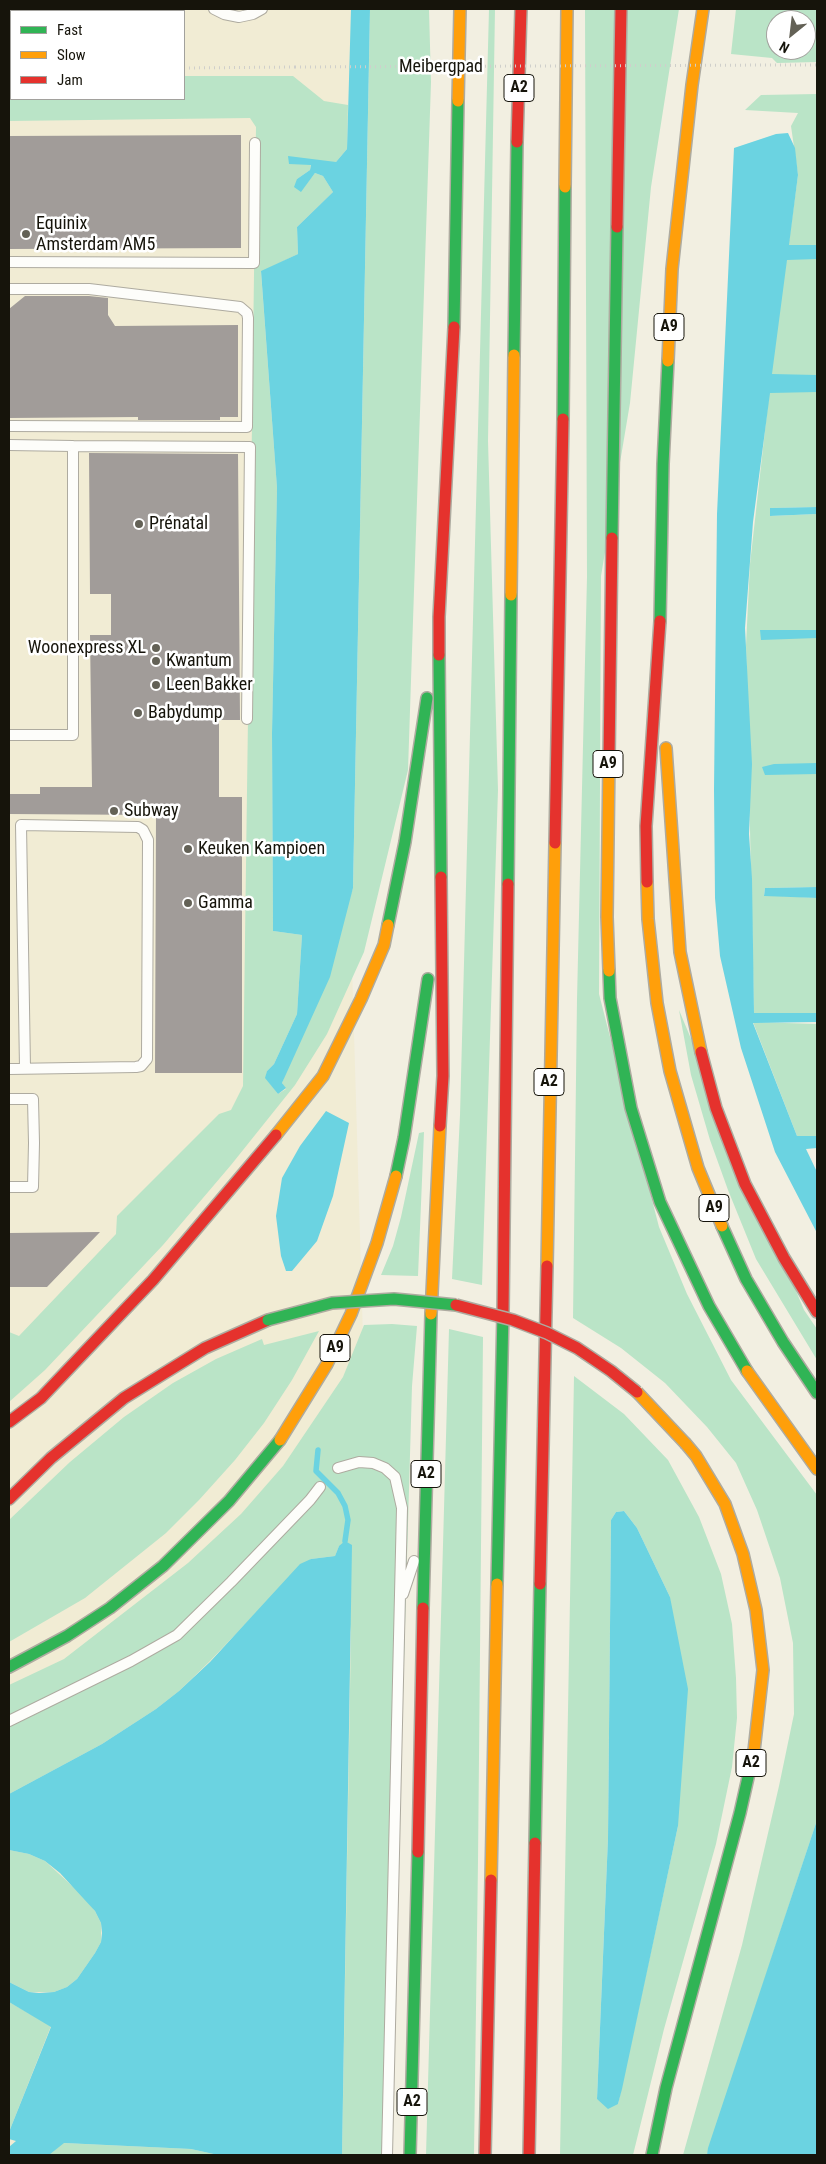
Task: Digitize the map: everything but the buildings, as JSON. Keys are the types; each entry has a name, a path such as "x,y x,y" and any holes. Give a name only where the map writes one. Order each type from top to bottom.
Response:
{"highway":[{"name":"A9","path":"9,1667 67,1636 110,1608 149,1578 203,1529 280,1441 327,1364 361,1290 395,1179 410,1106 440,899 442,849 439,617 454,328 460,9"},
{"name":"A2","path":"485,2155 504,1276 516,168 521,9"},
{"name":"A2","path":"529,2155 562,503 567,9"},
{"name":"A9","path":"621,9 608,789 607,917 610,998 632,1108 660,1202 709,1306 745,1369 817,1468"},
{"name":"A9","path":"704,9 692,86 672,268 663,464 659,648 646,826 647,900 657,1003 670,1071 698,1168 746,1279 783,1342 817,1393"},
{"name":"A9","path":"9,1422 41,1398 153,1280 250,1168 323,1076 361,999 384,945 405,842 439,617"},
{"path":"659,648 680,952 696,1034 716,1108 745,1184 784,1258 817,1312"},
{"name":"A2","path":"410,2155 433,1242 443,1076 440,899"},
{"name":"A2","path":"9,1498 51,1458 124,1398 205,1348 268,1320 332,1303 394,1299 439,1302 473,1308 513,1320 570,1344 611,1371 646,1400 696,1456 725,1504 743,1554 756,1610 763,1670 756,1743 742,1804 666,2088 652,2155"}],"lane":[{"path":"214,9 224,14 239,17 253,14 262,9"},
{"path":"9,262 254,263 255,143"},
{"path":"9,289 90,289 240,307 247,313 248,318 247,427 9,426"},
{"path":"9,445 250,447 247,719"},
{"path":"9,735 73,735 73,446"},
{"path":"9,1069 141,1066 145,1063 148,1055 148,840 143,830 138,827 21,825 25,1068"},
{"path":"9,1099 33,1099 34,1178 33,1187 9,1187"},
{"path":"338,1468 359,1462 373,1463 385,1468 395,1477 402,1508 387,2155"},
{"path":"9,1721 131,1661 177,1635 231,1582 310,1500 320,1487"},
{"path":"400,1605 425,1529"}],"path":[{"name":"Meibergpad","path":"185,68 817,65"}],"shaded area":[{"path":"9,9 362,9 337,454 387,2155 9,2155"}],"green space":[{"path":"370,9 429,9 431,82 408,770 364,952 327,1034 295,1085 231,1165 163,1245 45,1370 9,1402 9,1332 19,1336 116,1234 117,1216 219,1114 231,1110 243,1086 256,127 250,118 9,121 9,76 10,100 185,100 185,76 293,76 324,101 348,105 347,149 336,162 289,164 311,164 310,170 297,179 301,191 315,173 323,176 333,192 297,227 298,254 261,272 277,488 272,733 273,931 302,935 297,1014 274,1064 267,1071 266,1078 278,1094 286,1089 282,1083 353,888"},
{"path":"489,9 495,9 488,441 498,790 482,1285 452,1279 460,1115"},
{"path":"585,9 679,9 651,187 630,403 601,576 599,994 659,1227 687,1294 731,1380 817,1495 817,1820 707,2155 683,2155 742,1945 779,1786 794,1714 793,1643 780,1578 757,1510 736,1463 707,1427 665,1383 621,1348 573,1318 577,999 587,577"},
{"path":"736,9 817,9 817,62 777,63 774,60 816,60 816,10 766,10 766,57 731,54"},
{"path":"817,94 817,507 770,508 770,516 817,514 817,887 765,888 764,895 817,898 817,1013 754,1014 746,645 750,564 774,350 798,175 791,126 798,113 745,110 761,95"},
{"path":"679,1010 804,1310 817,1329 817,1360 756,1259 728,1190 710,1140 691,1075"},
{"path":"753,1022 817,1024 817,1136 797,1136"},
{"path":"424,1132 418,1276 381,1275 393,1246 401,1217 419,1133"},
{"path":"392,1324 417,1326 412,1386 392,2155 342,2155 351,1632 339,1546 335,1556 311,1559 270,1598 209,1662 179,1691 156,1709 102,1744 9,1794 9,1685 64,1659 188,1563 241,1514 283,1466 343,1377 364,1325"},
{"path":"449,1329 483,1337 474,2155 426,2155"},
{"path":"319,1331 292,1380 264,1423 235,1460 199,1500 166,1533 85,1598 9,1642 9,1520 70,1462 124,1417 173,1383 216,1359 262,1339 264,1345"},
{"path":"574,1376 624,1414 668,1460 699,1517 721,1574 732,1624 737,1718 732,1767 716,1844 664,2029 633,2155 560,2155","holes":["624,1511 637,1528 670,1597 678,1826 618,2104 597,2099 608,1838 611,1520 616,1512"]},
{"path":"9,1850 29,1854 45,1861 83,1896 95,1911 101,1923 101,1942 95,1953 77,1979 67,1987 54,1992 29,1992 9,1982"},
{"path":"9,2002 51,2026 9,2132"},
{"path":"63,2143 191,2149 218,2155 49,2155"}],"water":[{"path":"351,9 370,9 353,888 330,977 282,1083 286,1088 278,1094 265,1078 267,1071 274,1064 297,1014 302,935 273,931 272,733 277,488 261,271 298,254 297,227 333,192 323,176 315,173 301,192 294,187 297,179 310,170 311,165 289,164 288,156 336,162 347,149"},
{"path":"788,133 795,148 798,175 789,245 817,245 817,259 787,260 772,374 817,375 817,392 770,393 753,522 745,628 752,764 749,834 752,879 754,1013 817,1013 817,1022 753,1023 797,1136 817,1136 817,1148 806,1149 817,1172 817,1233 775,1152 741,1048 720,956 715,898 714,789 717,514 734,148 776,134"},
{"path":"817,507 817,514 770,516 770,508"},
{"path":"760,630 817,630 817,638 761,640"},
{"path":"817,763 817,774 765,775 762,767 774,764"},
{"path":"817,887 817,898 764,896 765,888"},
{"path":"326,1111 349,1123 333,1196 317,1241 292,1271 286,1271 281,1256 276,1216 282,1178 300,1146"},
{"path":"624,1511 637,1528 670,1597 688,1689 678,1826 622,2089 618,2104 608,2109 597,2099 608,1838 611,1520 616,1512"},
{"path":"345,1541 352,1545 342,2155 218,2155 191,2149 64,2143 49,2155 9,2155 9,2147 16,2141 9,2139 9,2132 51,2027 9,2002 9,1982 29,1992 39,1993 54,1992 67,1987 77,1979 95,1953 101,1942 102,1933 101,1923 95,1911 60,1873 45,1861 29,1854 9,1850 9,1794 102,1744 156,1709 179,1691 210,1662 300,1564 311,1559 335,1556 339,1546"},
{"path":"817,1820 817,2155 707,2155 708,2148"}],"waterway":[{"path":"318,1450 316,1471 338,1493 345,1506 348,1520 345,1541"}],"traffic: fast":[{"path":"454,327 458,101"},
{"path":"514,355 517,142"},
{"path":"563,419 565,187"},
{"path":"612,538 617,227"},
{"path":"660,621 663,464 668,361"},
{"path":"508,884 511,595"},
{"path":"439,655 441,877"},
{"path":"388,925 405,842 427,698"},
{"path":"609,971 610,998 631,1108 660,1202 709,1306 747,1371"},
{"path":"396,1176 404,1138 428,979"},
{"path":"722,1226 746,1279 783,1342 817,1393"},
{"path":"268,1320 332,1303 394,1299 456,1305"},
{"path":"497,1584 503,1312"},
{"path":"423,1608 431,1314"},
{"path":"9,1667 67,1636 110,1608 163,1566 229,1501 280,1440"},
{"path":"535,1843 540,1584"},
{"path":"652,2155 666,2088 740,1813 754,1751"},
{"path":"410,2155 418,1852"}],"traffic: slow":[{"path":"458,101 460,9"},
{"path":"565,187 567,9"},
{"path":"668,361 672,269 692,85 703,9"},
{"path":"511,595 514,355"},
{"path":"666,748 680,952 701,1052"},
{"path":"609,759 607,917 609,971"},
{"path":"547,1266 555,843"},
{"path":"647,882 648,919 657,1003 670,1071 698,1168 722,1226"},
{"path":"276,1135 323,1076 361,999 384,945 388,925"},
{"path":"431,1314 440,1126"},
{"path":"280,1440 327,1364 351,1314 377,1243 396,1176"},
{"path":"747,1371 817,1469"},
{"path":"637,1392 686,1444"},
{"path":"686,1444 696,1456 725,1504 743,1554 756,1610 763,1670 754,1751"},
{"path":"491,1880 497,1584"}],"traffic: jam":[{"path":"517,142 521,9"},
{"path":"617,227 621,9"},
{"path":"439,655 439,617 454,327"},
{"path":"555,843 563,419"},
{"path":"609,759 612,538"},
{"path":"647,882 646,826 660,621"},
{"path":"440,1126 443,1076 441,877"},
{"path":"503,1312 508,884"},
{"path":"701,1052 716,1108 745,1184 784,1258 817,1312"},
{"path":"9,1422 41,1398 153,1280 276,1135"},
{"path":"540,1584 547,1266"},
{"path":"456,1305 513,1320 547,1333 577,1348 611,1371 637,1392"},
{"path":"9,1499 51,1458 124,1398 205,1348 268,1320"},
{"path":"418,1852 423,1608"},
{"path":"529,2155 535,1843"},
{"path":"485,2155 491,1880"}],"place":[{"name":"Equinix Amsterdam AM5","path":"26,234"},
{"name":"Prénatal","path":"139,524"},
{"name":"Woonexpress XL","path":"156,648"},
{"name":"Kwantum","path":"156,661"},
{"name":"Leen Bakker","path":"156,685"},
{"name":"Babydump","path":"138,713"},
{"name":"Subway","path":"114,811"},
{"name":"Keuken Kampioen","path":"188,849"},
{"name":"Gamma","path":"188,903"}]}
